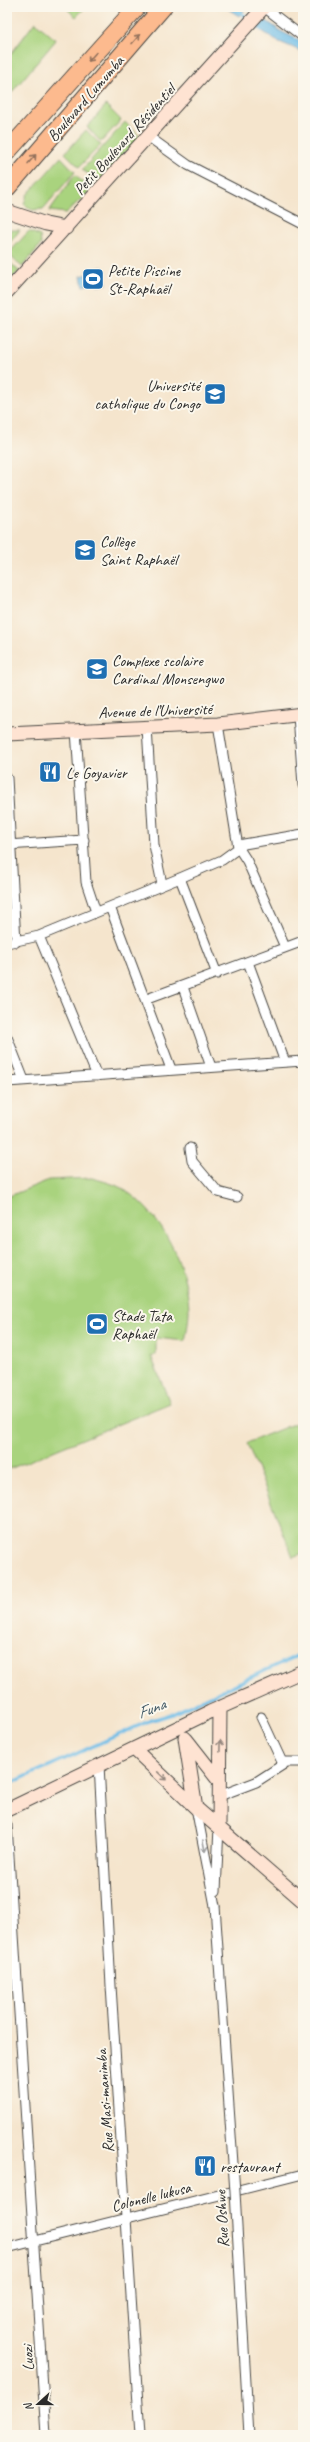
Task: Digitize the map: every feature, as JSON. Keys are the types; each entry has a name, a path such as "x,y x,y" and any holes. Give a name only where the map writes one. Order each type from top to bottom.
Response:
{"highway":[{"name":"Boulevard Lumumba","path":"7,152 137,7"},
{"name":"Boulevard Lumumba","path":"7,188 163,7"}],"street":[{"path":"263,9 303,37"},
{"name":"Petit Boulevard Résidentiel","path":"7,292 149,137 263,9"},
{"path":"149,137 188,166 303,224"},
{"path":"7,211 46,224 66,228"},
{"path":"301,714 303,785"},
{"name":"Avenue de l’Université","path":"7,734 218,724 301,714"},
{"path":"218,724 238,847 247,861 285,947"},
{"path":"147,727 154,845 162,884"},
{"path":"76,730 86,882 96,912"},
{"path":"7,778 12,942 39,936 162,884 180,878 222,860 238,847 257,841 303,834"},
{"path":"10,845 84,840"},
{"path":"180,878 217,974"},
{"path":"110,907 147,999 172,1069"},
{"path":"39,936 97,1076"},
{"path":"147,999 183,987 303,941"},
{"path":"248,962 285,1062"},
{"path":"183,987 211,1067"},
{"path":"7,1037 24,1080"},
{"path":"7,1082 172,1069 303,1061"},
{"path":"190,1148 192,1160 218,1192 237,1197"},
{"path":"7,1810 134,1749 182,1733 220,1707 303,1671"},
{"path":"215,1906 219,1827 220,1707"},
{"path":"261,1717 280,1760 284,1764"},
{"path":"182,1733 219,1781"},
{"path":"182,1733 215,1906"},
{"path":"134,1749 196,1808 303,1901"},
{"path":"219,1796 256,1782 284,1764 303,1762"},
{"name":"Rue Masi-manimba","path":"99,1765 111,1986 140,2435"},
{"name":"Luozi","path":"7,1825 35,2240 46,2435"},
{"name":"Rue Oshwe","path":"215,1906 235,2192 249,2435"},
{"name":"Colonelle lukusa","path":"7,2248 303,2174"}],"green space":[{"path":"65,7 86,7 76,17"},
{"path":"35,22 56,40 7,98 7,59"},
{"path":"106,105 121,120 101,142 87,127"},
{"path":"125,122 140,137 99,180 82,170"},
{"path":"86,130 101,145 79,167 65,153"},
{"path":"61,157 75,172 43,209 32,210 24,204 27,195"},
{"path":"75,175 91,190 66,213 49,211"},
{"path":"7,230 20,230 7,246"},
{"path":"29,231 40,236 41,244 22,267 8,254"},
{"path":"7,260 19,271 7,284"},
{"name":"Stade Tata Raphaël","path":"92,1178 118,1186 139,1201 151,1214 171,1244 184,1277 189,1311 185,1341 156,1338 156,1354 151,1356 170,1403 7,1470 7,1197 49,1180"},
{"path":"303,1420 303,1553 293,1557 247,1443"}],"water":[{"path":"225,7 243,7 246,8 239,16"},
{"path":"265,20 282,32 303,42 303,52 275,40 258,28"},
{"name":"Petite Piscine St-Raphaël","path":"102,267 107,284 98,286 97,282 83,286 81,276 92,273 91,270"}],"waterway":[{"path":"234,7 262,30"},
{"name":"Funa","path":"7,1785 149,1721 172,1714 303,1653"}],"place":[{"name":"Petite Piscine St-Raphaël","path":"93,279"},
{"name":"Université catholique du Congo","path":"215,394"},
{"name":"Collège Saint Raphaël","path":"85,550"},
{"name":"Complexe scolaire Cardinal Monsengwo","path":"97,669"},
{"name":"Le Goyavier","path":"50,772"},
{"name":"Stade Tata Raphaël","path":"97,1324"},
{"name":"restaurant","path":"205,2166"}]}
